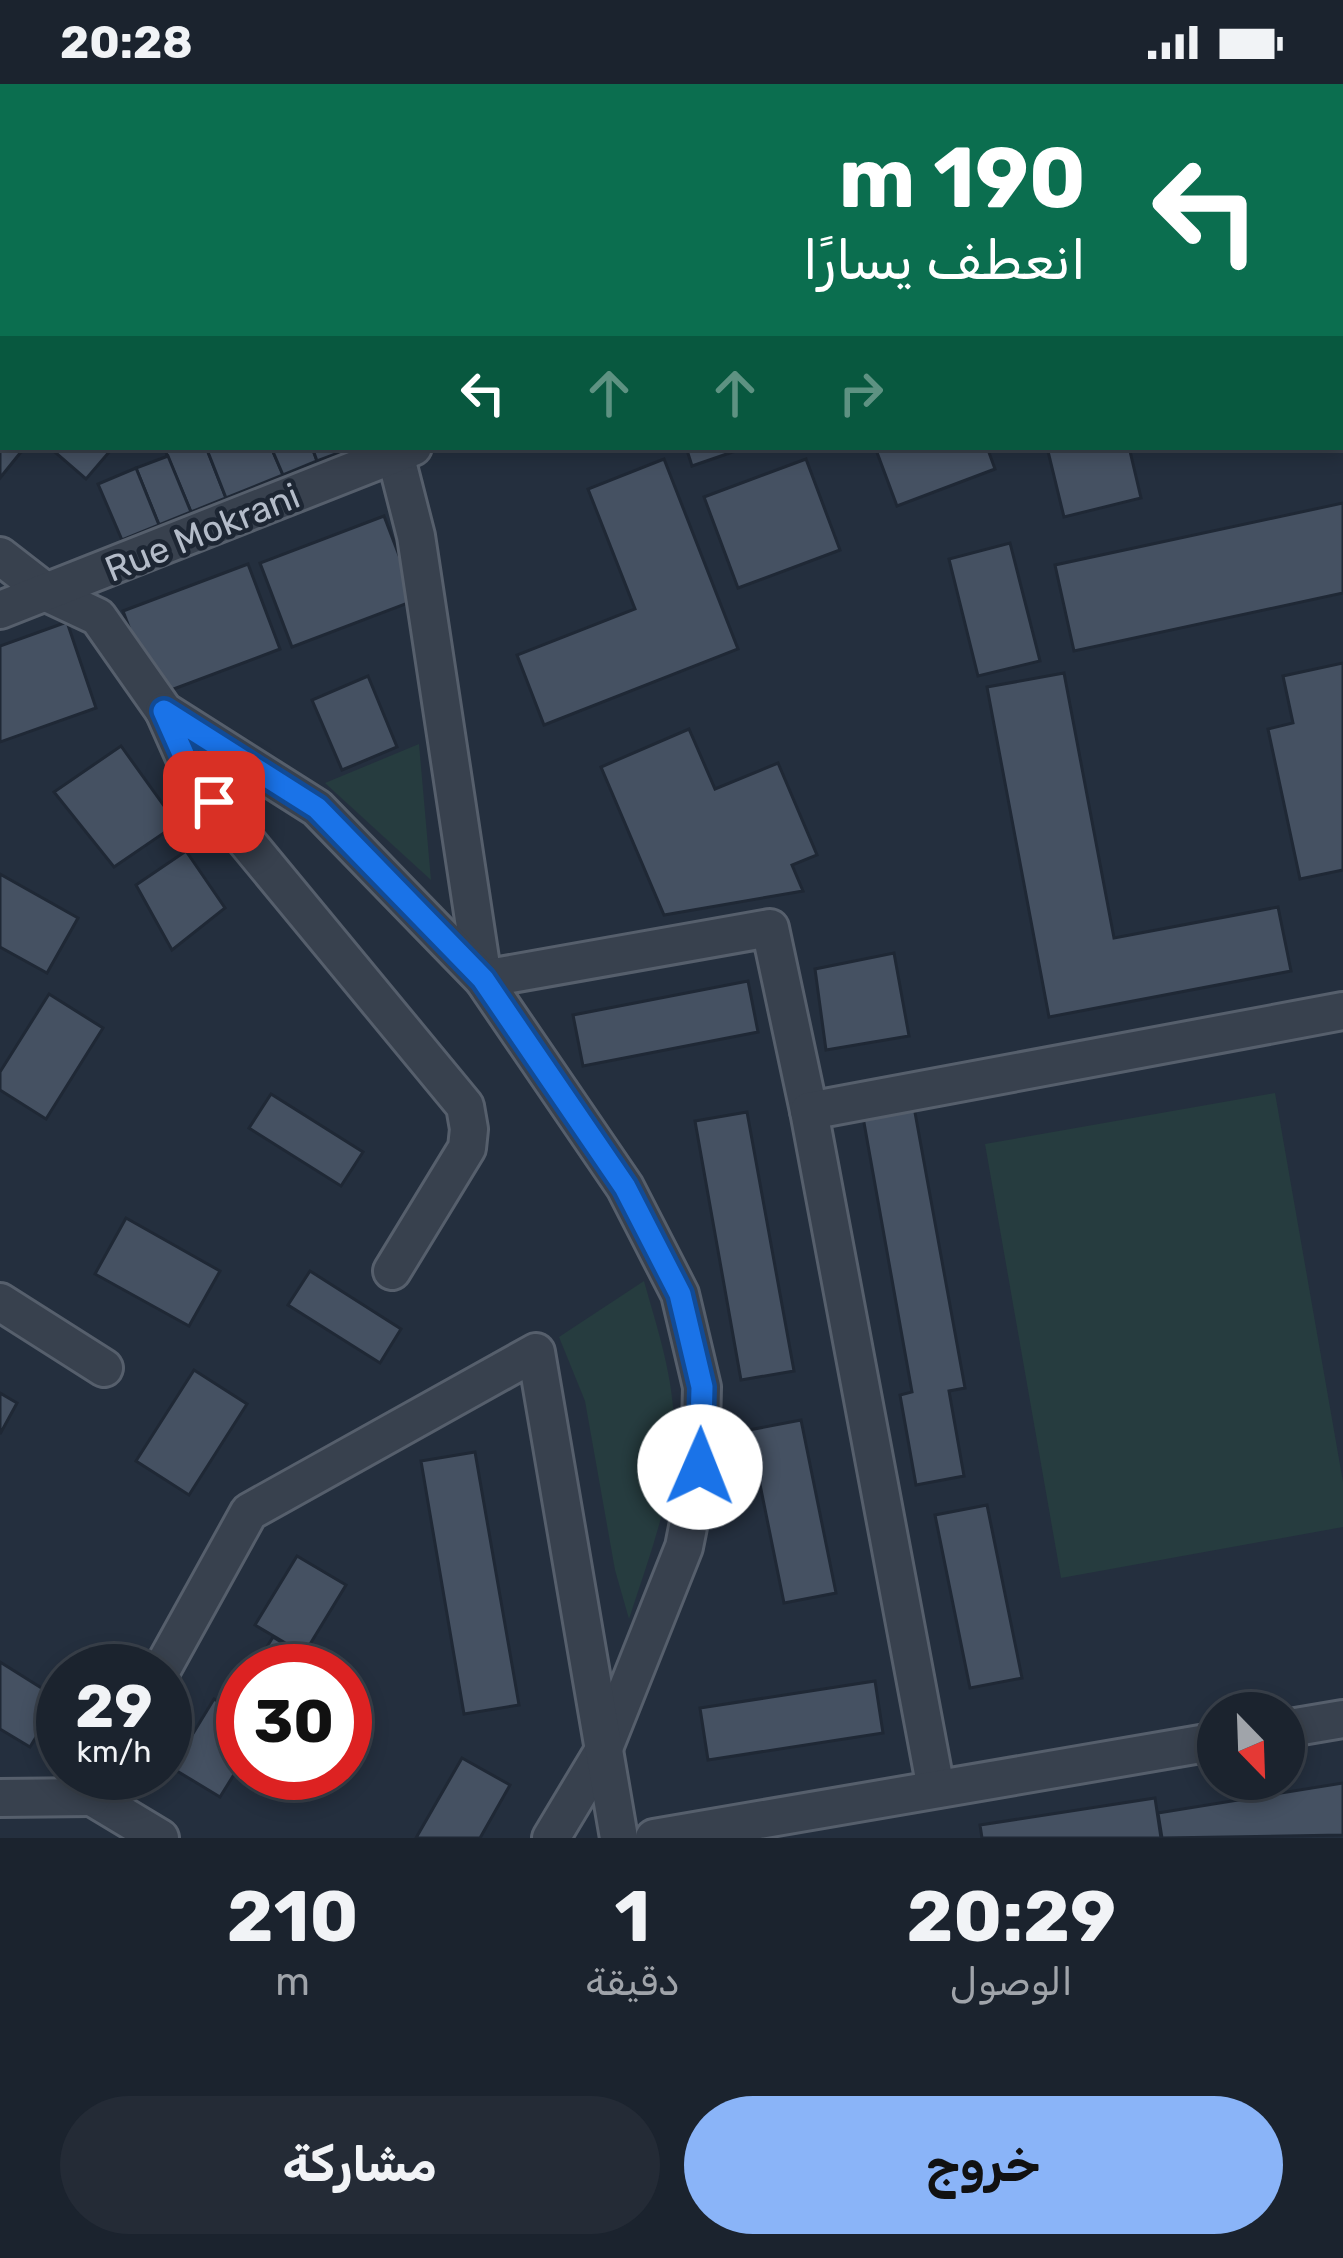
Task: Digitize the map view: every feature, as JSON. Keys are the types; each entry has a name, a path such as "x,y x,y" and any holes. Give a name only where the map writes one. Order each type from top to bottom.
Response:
{"street":[{"name":"Rue Mokrani","path":"0,610 404,450"},
{"path":"404,450 483,979"},
{"path":"0,556 49,594 98,616 164,711 192,774 464,1106 467,1148 392,1271"},
{"path":"164,711 317,808 483,979 625,1187 680,1294 702,1387 700,1467 684,1546 602,1753 551,1838"},
{"path":"483,979 770,928 809,1111 936,1789"},
{"path":"809,1111 1343,1011"},
{"path":"0,1302 104,1368"},
{"path":"176,1644 249,1512 536,1352 619,1838"},
{"path":"1305,1725 1343,1719"},
{"path":"654,1838 1197,1745"},
{"path":"0,1798 36,1793"},
{"path":"116,1800 160,1838"}],"green space":[{"path":"419,744 431,880 325,783"},
{"path":"1275,1093 1343,1482 1343,1527 1061,1578 985,1144"},
{"path":"644,1281 669,1378 674,1437 664,1506 629,1619 615,1570 585,1401 559,1337"}],"building":[{"path":"0,450 23,450 0,478"},
{"path":"52,450 109,450 86,479"},
{"path":"165,450 207,450 226,498 191,512"},
{"path":"207,450 272,450 283,475 226,498"},
{"path":"272,450 313,450 317,461 283,475"},
{"path":"313,450 346,450 317,461"},
{"path":"687,450 738,450 692,466"},
{"path":"876,450 988,450 995,469 897,506"},
{"path":"1048,450 1130,450 1141,498 1064,517"},
{"path":"168,456 191,512 159,525 136,468"},
{"path":"664,459 738,649 544,725 517,655 635,609 588,489"},
{"path":"806,459 840,550 738,588 704,497"},
{"path":"136,468 159,525 122,540 98,484"},
{"path":"1343,503 1343,593 1074,651 1055,565"},
{"path":"384,516 416,600 292,647 260,563"},
{"path":"1010,543 1040,661 978,676 949,559"},
{"path":"248,564 280,649 155,696 123,611"},
{"path":"67,622 96,708 0,742 0,646"},
{"path":"1343,663 1343,870 1300,879 1268,729 1293,723 1283,676"},
{"path":"1064,673 1114,938 1278,907 1291,971 1049,1017 987,687"},
{"path":"368,676 397,747 342,770 312,700"},
{"path":"689,729 715,789 778,763 817,855 792,865 803,891 664,915 601,767"},
{"path":"121,746 177,824 114,867 54,792"},
{"path":"186,851 225,908 172,950 136,885"},
{"path":"0,874 78,918 47,973 0,947"},
{"path":"894,953 909,1036 826,1050 815,969"},
{"path":"748,981 758,1032 583,1066 573,1015"},
{"path":"49,994 103,1028 46,1119 0,1090 0,1072"},
{"path":"271,1094 363,1152 341,1186 249,1128"},
{"path":"914,1107 965,1388 949,1391 964,1476 916,1485 900,1395 912,1392 863,1117"},
{"path":"747,1112 794,1371 741,1380 695,1121"},
{"path":"126,1218 220,1271 189,1326 95,1274"},
{"path":"310,1271 401,1329 380,1363 288,1305"},
{"path":"194,1370 247,1404 189,1495 136,1461"},
{"path":"0,1393 17,1403 0,1434"},
{"path":"801,1420 836,1593 784,1603 749,1430"},
{"path":"475,1452 519,1705 464,1714 421,1461"},
{"path":"987,1505 1022,1678 970,1688 935,1515"},
{"path":"297,1556 346,1585 310,1644 287,1644 255,1625"},
{"path":"0,1662 36,1685 36,1737 30,1747 0,1729"},
{"path":"875,1681 883,1733 708,1760 700,1708"},
{"path":"216,1700 216,1795 192,1780 192,1735"},
{"path":"462,1758 510,1785 480,1838 416,1838"},
{"path":"1343,1783 1343,1835 1162,1838 1158,1813 1238,1800 1305,1800 1305,1789"},
{"path":"1155,1798 1161,1838 982,1838 980,1825"}],"route":[{"path":"214,802 192,774 164,711 317,808 483,979 625,1187 680,1294 702,1387 700,1467"}]}
